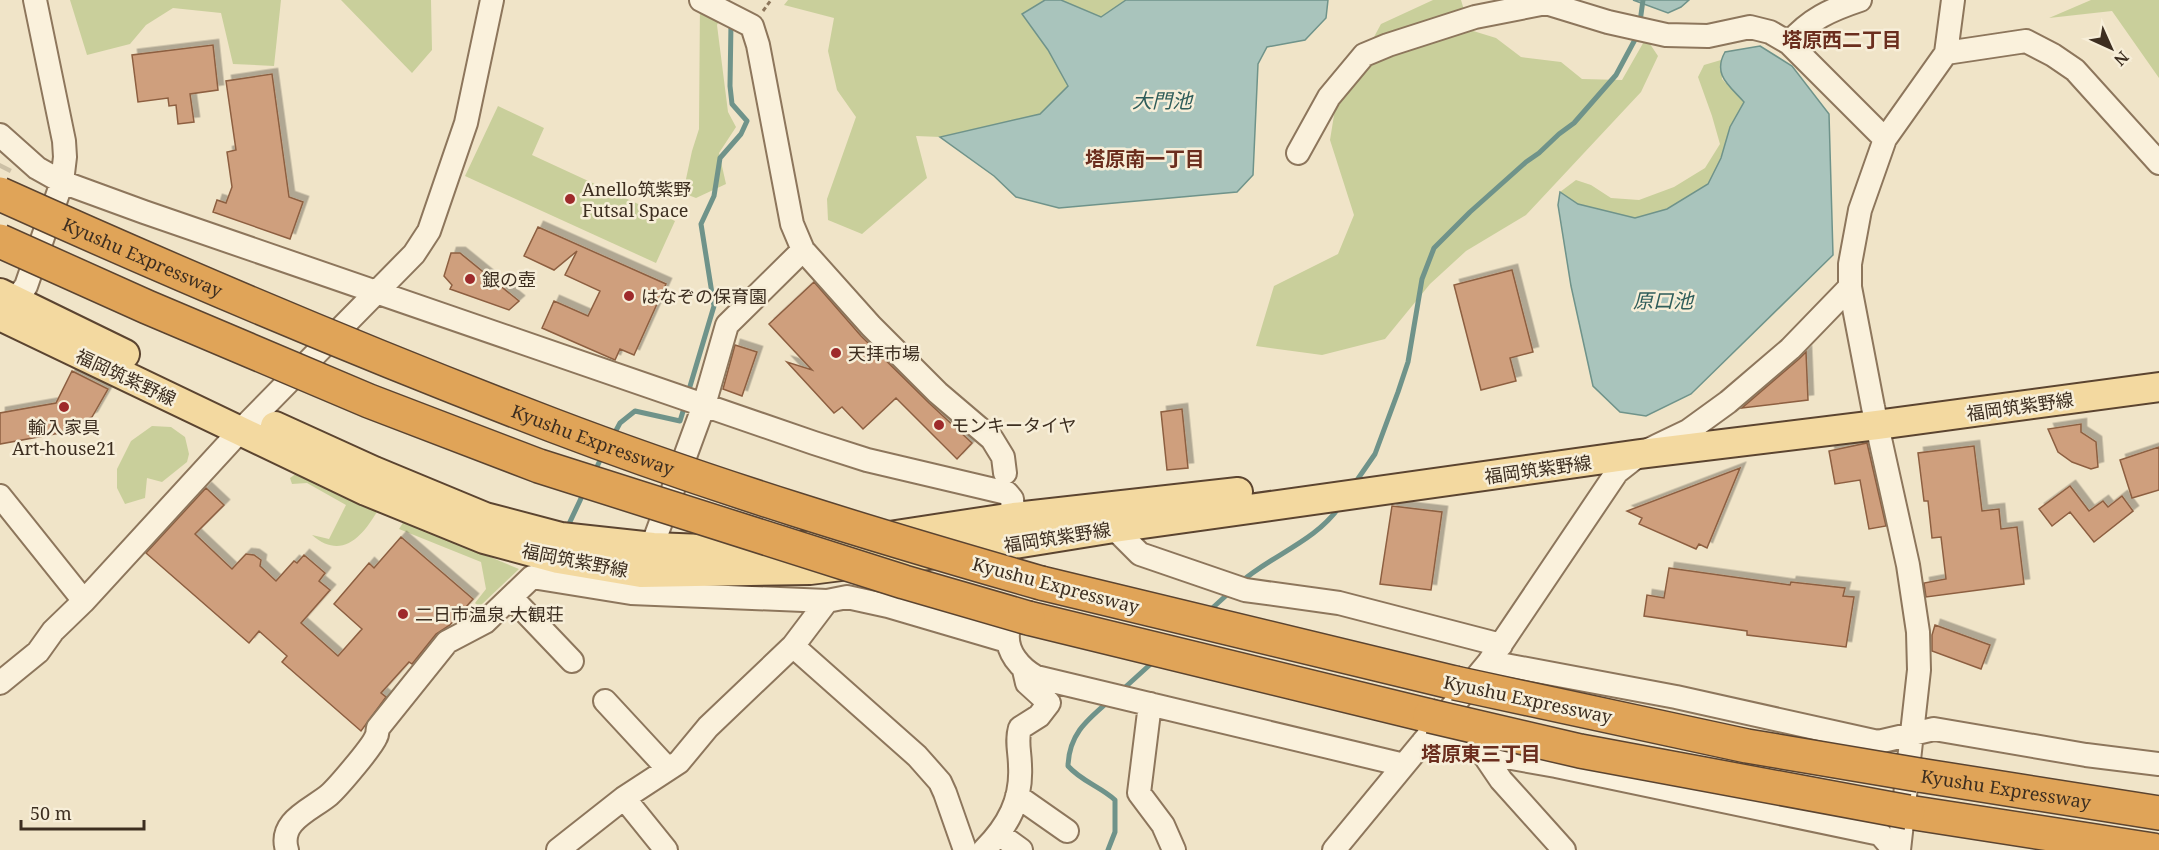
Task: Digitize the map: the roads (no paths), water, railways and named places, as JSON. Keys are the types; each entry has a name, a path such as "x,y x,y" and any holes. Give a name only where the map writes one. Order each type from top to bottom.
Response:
{"highway":[{"name":"Kyushu Expressway","path":"3,160 165,269 554,426 913,547 1041,583 1455,683 1748,746 2159,813"},
{"name":"Kyushu Expressway","path":"0,241 147,307 358,396 539,466 904,582 1014,631 1426,729 1580,751 1908,812 2153,850"}],"main road":[{"name":"福岡筑紫野線","path":"3,310 247,424 374,471 485,517 561,537 641,571 730,550 1014,531 1114,528 1640,454 2159,368"},
{"name":"福岡筑紫野線","path":"1014,531 1287,486 1688,430 1875,416 2159,387"}],"street":[{"path":"3,310 26,286 62,182 65,157 64,141 35,0"},
{"path":"3,675 39,652 53,631 84,601 247,424 414,254 429,231 466,123 492,0"},
{"path":"701,0 752,26 758,45 792,224 803,250 871,326 938,393 992,440 1003,457 1005,473"},
{"path":"1789,43 1804,26 1836,8 1860,0"},
{"path":"1897,850 1919,670 1918,632 1908,565 1875,416 1850,287 1850,264 1852,241 1860,210 1885,139 1946,53 1953,0"},
{"path":"1298,153 1329,97 1364,55 1475,17 1546,2 1608,22 1666,35 1708,36 1750,27 1770,32 1789,43 1885,139"},
{"path":"1946,53 2026,41 2053,55 2074,70 2159,163"},
{"path":"3,160 37,168 62,182 376,294 867,460 1007,493 1012,499 1014,531"},
{"path":"641,571 704,405 726,325 803,250"},
{"path":"1334,850 1404,765 1426,729 1495,653 1617,472 1640,454 1688,430 1728,402 1790,349 1850,287"},
{"path":"0,496 84,601"},
{"path":"1114,528 1140,554 1245,590 1339,603 1495,653 1676,697 1878,742 1934,729 2086,755 2159,764"},
{"path":"287,850 285,840 287,832 296,818 330,795 343,780 376,737 378,728 447,642 485,622 532,577 641,571 827,601 847,597 1014,631 1016,661 1023,670 1027,683 1049,703 1039,716 1020,728 1017,738 1021,783 1014,811 992,842 1021,850"},
{"path":"511,597 572,661"},
{"path":"558,850 624,798 678,762 708,727 793,646 827,601"},
{"path":"793,646 917,756 940,782 964,850"},
{"path":"1023,670 1036,677 1404,765"},
{"path":"605,701 668,769"},
{"path":"1150,704 1139,793 1163,825 1174,850"},
{"path":"1426,729 1482,752 1880,834 1897,850"},
{"path":"1482,752 1501,780 1563,850"},
{"path":"1017,796 1067,831"},
{"path":"624,798 666,850"}],"water":[{"name":"大門池","path":"1045,0 1061,0 1101,17 1126,0 1328,0 1326,18 1305,40 1267,47 1258,64 1253,175 1237,192 1059,208 1016,197 994,176 940,137 1040,114 1068,86 1048,50 1022,14"},
{"path":"1633,0 1689,0 1668,13"},
{"name":"原口池","path":"1760,46 1792,66 1829,114 1833,255 1691,394 1646,416 1620,412 1593,386 1571,286 1558,205 1560,192 1578,204 1635,218 1667,209 1708,184 1721,158 1730,127 1744,102 1724,80 1721,67 1725,52"}],"waterway":[{"path":"1640,22 1643,0"},
{"path":"688,393 714,306 701,224 714,196 720,158 741,134 747,121 732,104 731,23"},
{"path":"1355,483 1375,454 1398,392 1408,362 1422,279 1434,248 1470,212 1574,123 1616,75 1638,34"},
{"path":"613,436 620,423 635,411 680,421 685,405"},
{"path":"594,473 603,454"},
{"path":"568,526 584,492"},
{"path":"1241,582 1319,529 1340,506"},
{"path":"1208,612 1230,592"},
{"path":"1121,691 1154,661"},
{"path":"1108,850 1115,832 1115,800 1068,766 1069,755 1076,736 1087,721 1109,701"}],"tunnel":[{"path":"0,168 2,164"}],"place":[{"name":"Anello筑紫野 Futsal Space","path":"570,199"},
{"name":"銀の壺","path":"470,279"},
{"name":"はなぞの保育園","path":"629,296"},
{"name":"天拝市場","path":"836,353"},
{"name":"輸入家具 Art-house21","path":"64,407"},
{"name":"モンキータイヤ","path":"939,425"},
{"name":"二日市温泉 大観荘","path":"403,614"}],"district":[{"name":"塔原西二丁目","path":"1842,39"},
{"name":"塔原南一丁目","path":"1145,158"},
{"name":"塔原東三丁目","path":"1481,753"}]}
